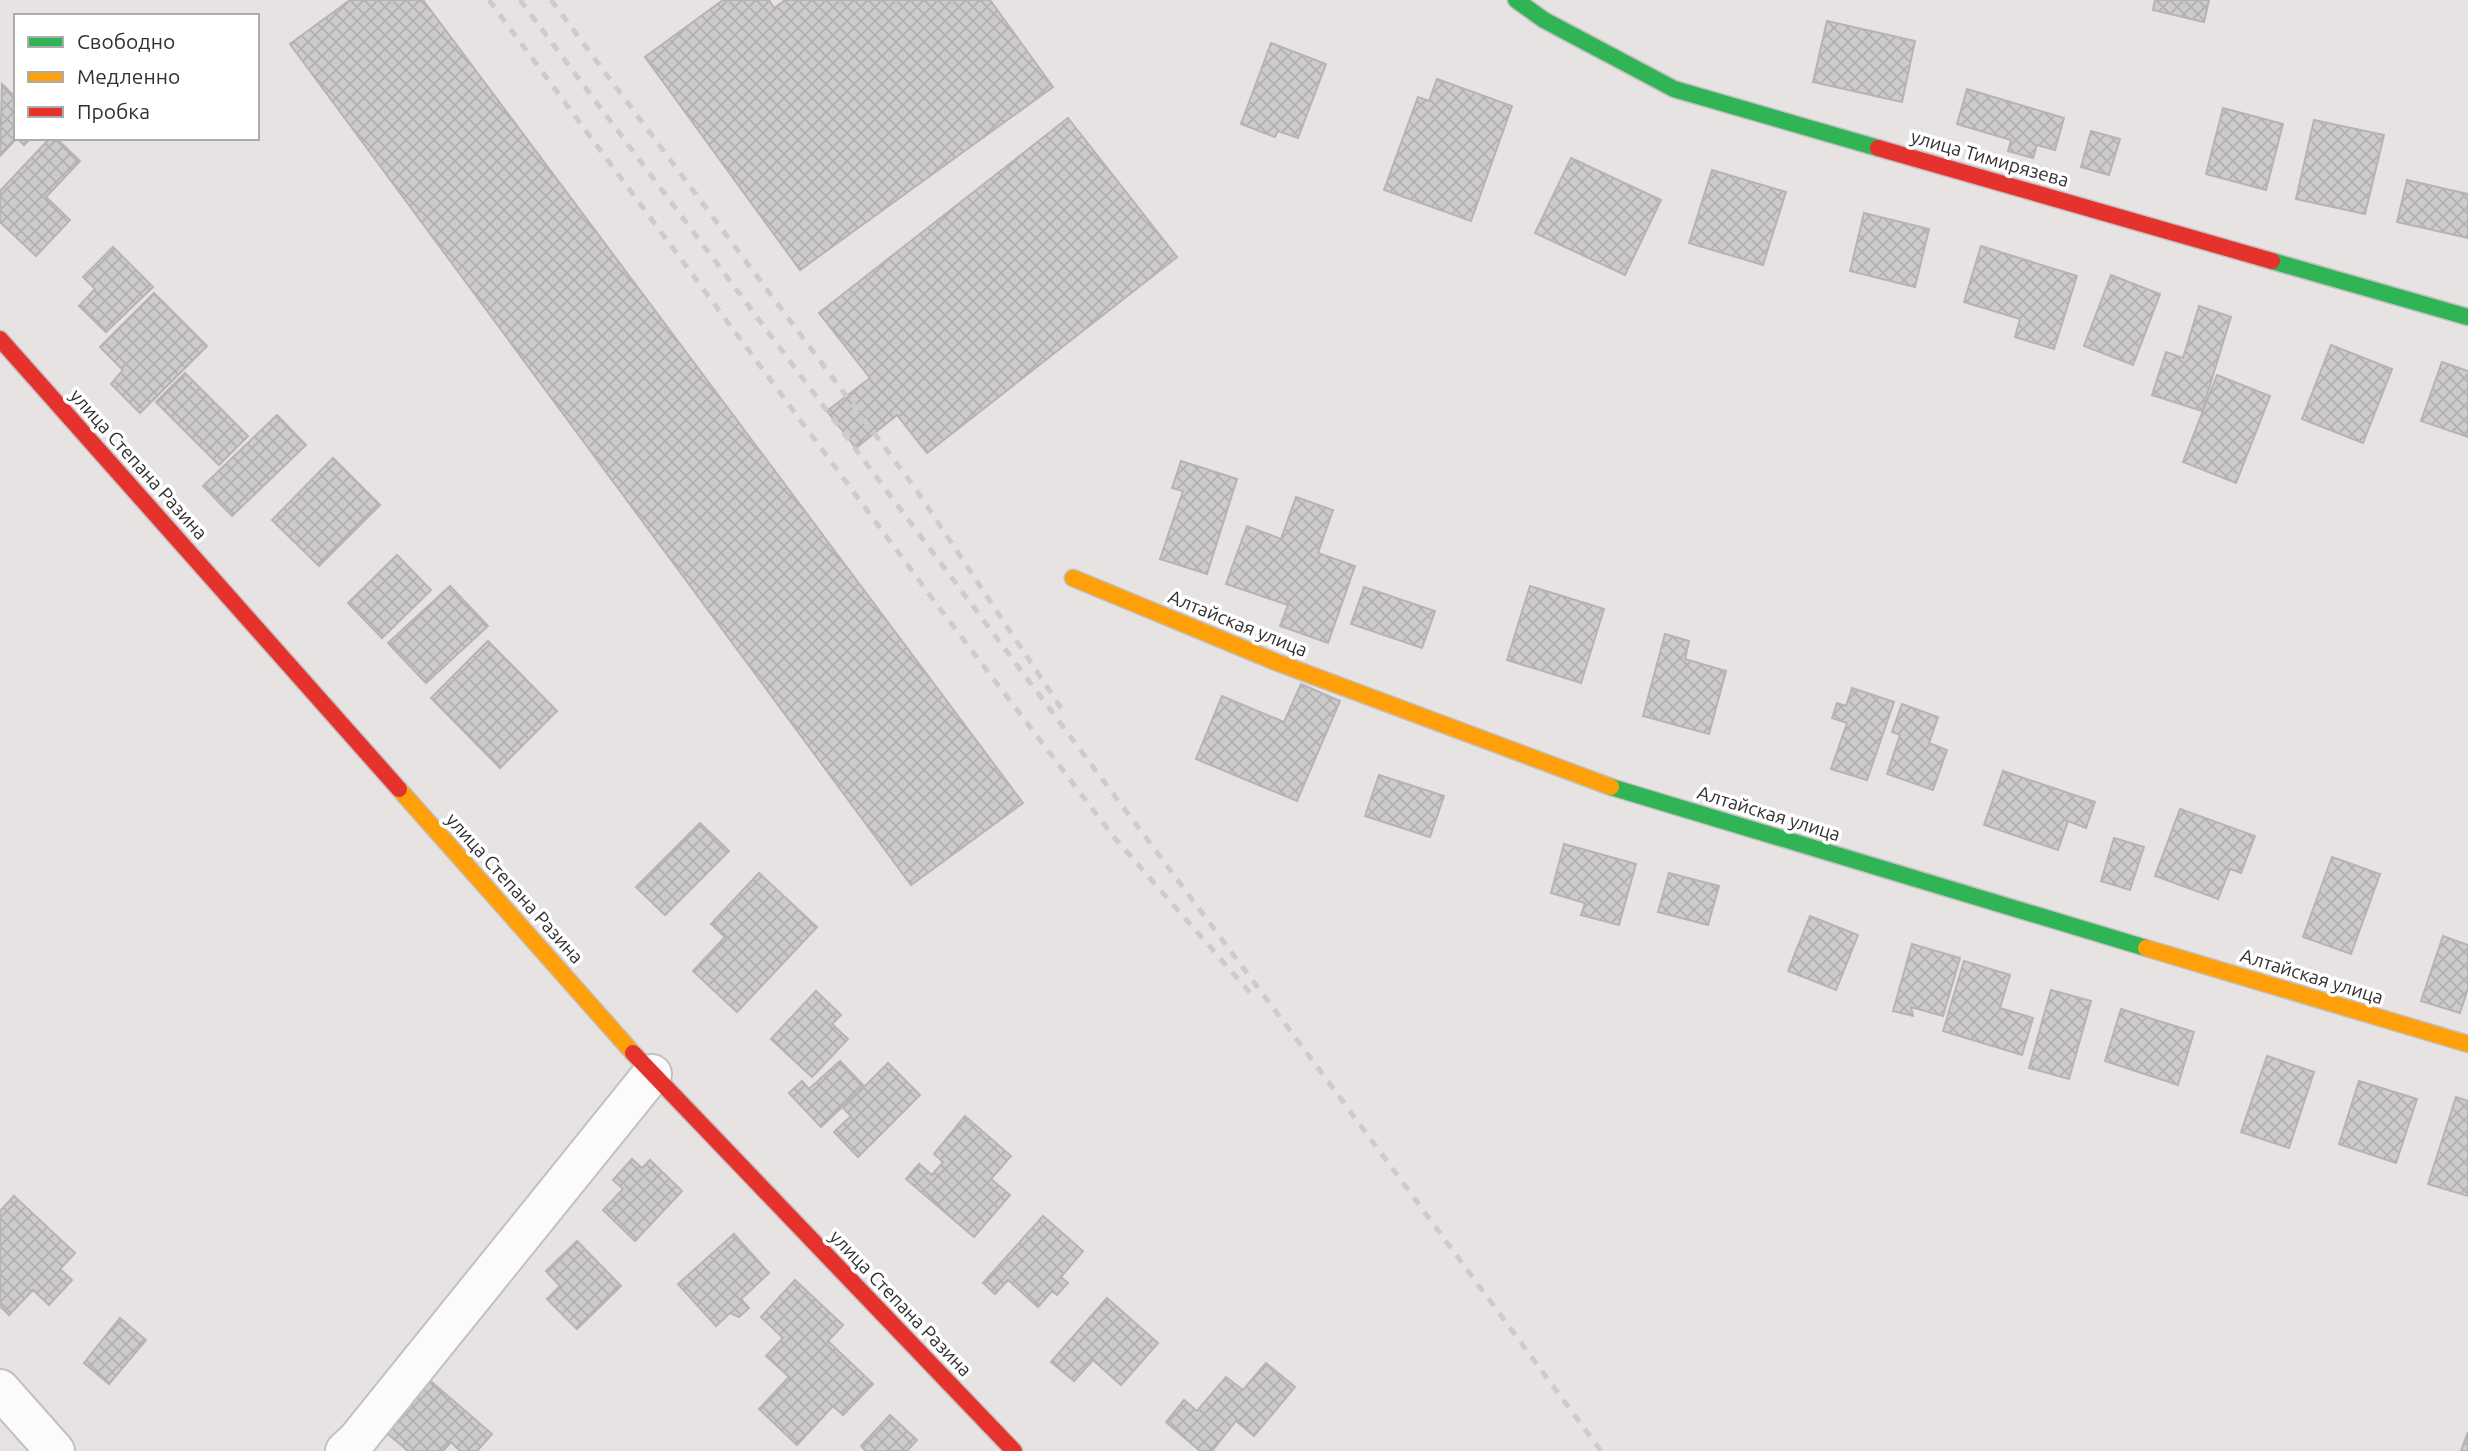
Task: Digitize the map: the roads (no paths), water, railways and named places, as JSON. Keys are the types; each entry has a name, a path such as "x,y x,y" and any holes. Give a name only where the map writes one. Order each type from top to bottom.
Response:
{"street":[{"name":"улица Тимирязева","path":"1516,0 1544,20 1674,89 2468,317"},
{"name":"улица Степана Разина","path":"0,339 652,1074 1014,1451"},
{"name":"Алтайская улица","path":"1073,578 1276,662 1597,783 2468,1045"},
{"path":"345,1451 357,1440 652,1074"},
{"path":"0,1389 55,1451"}],"railway":[{"path":"489,0 941,610 1113,836 1253,996"},
{"path":"520,0 1601,1451"},
{"path":"551,0 915,488 1061,708"}]}
